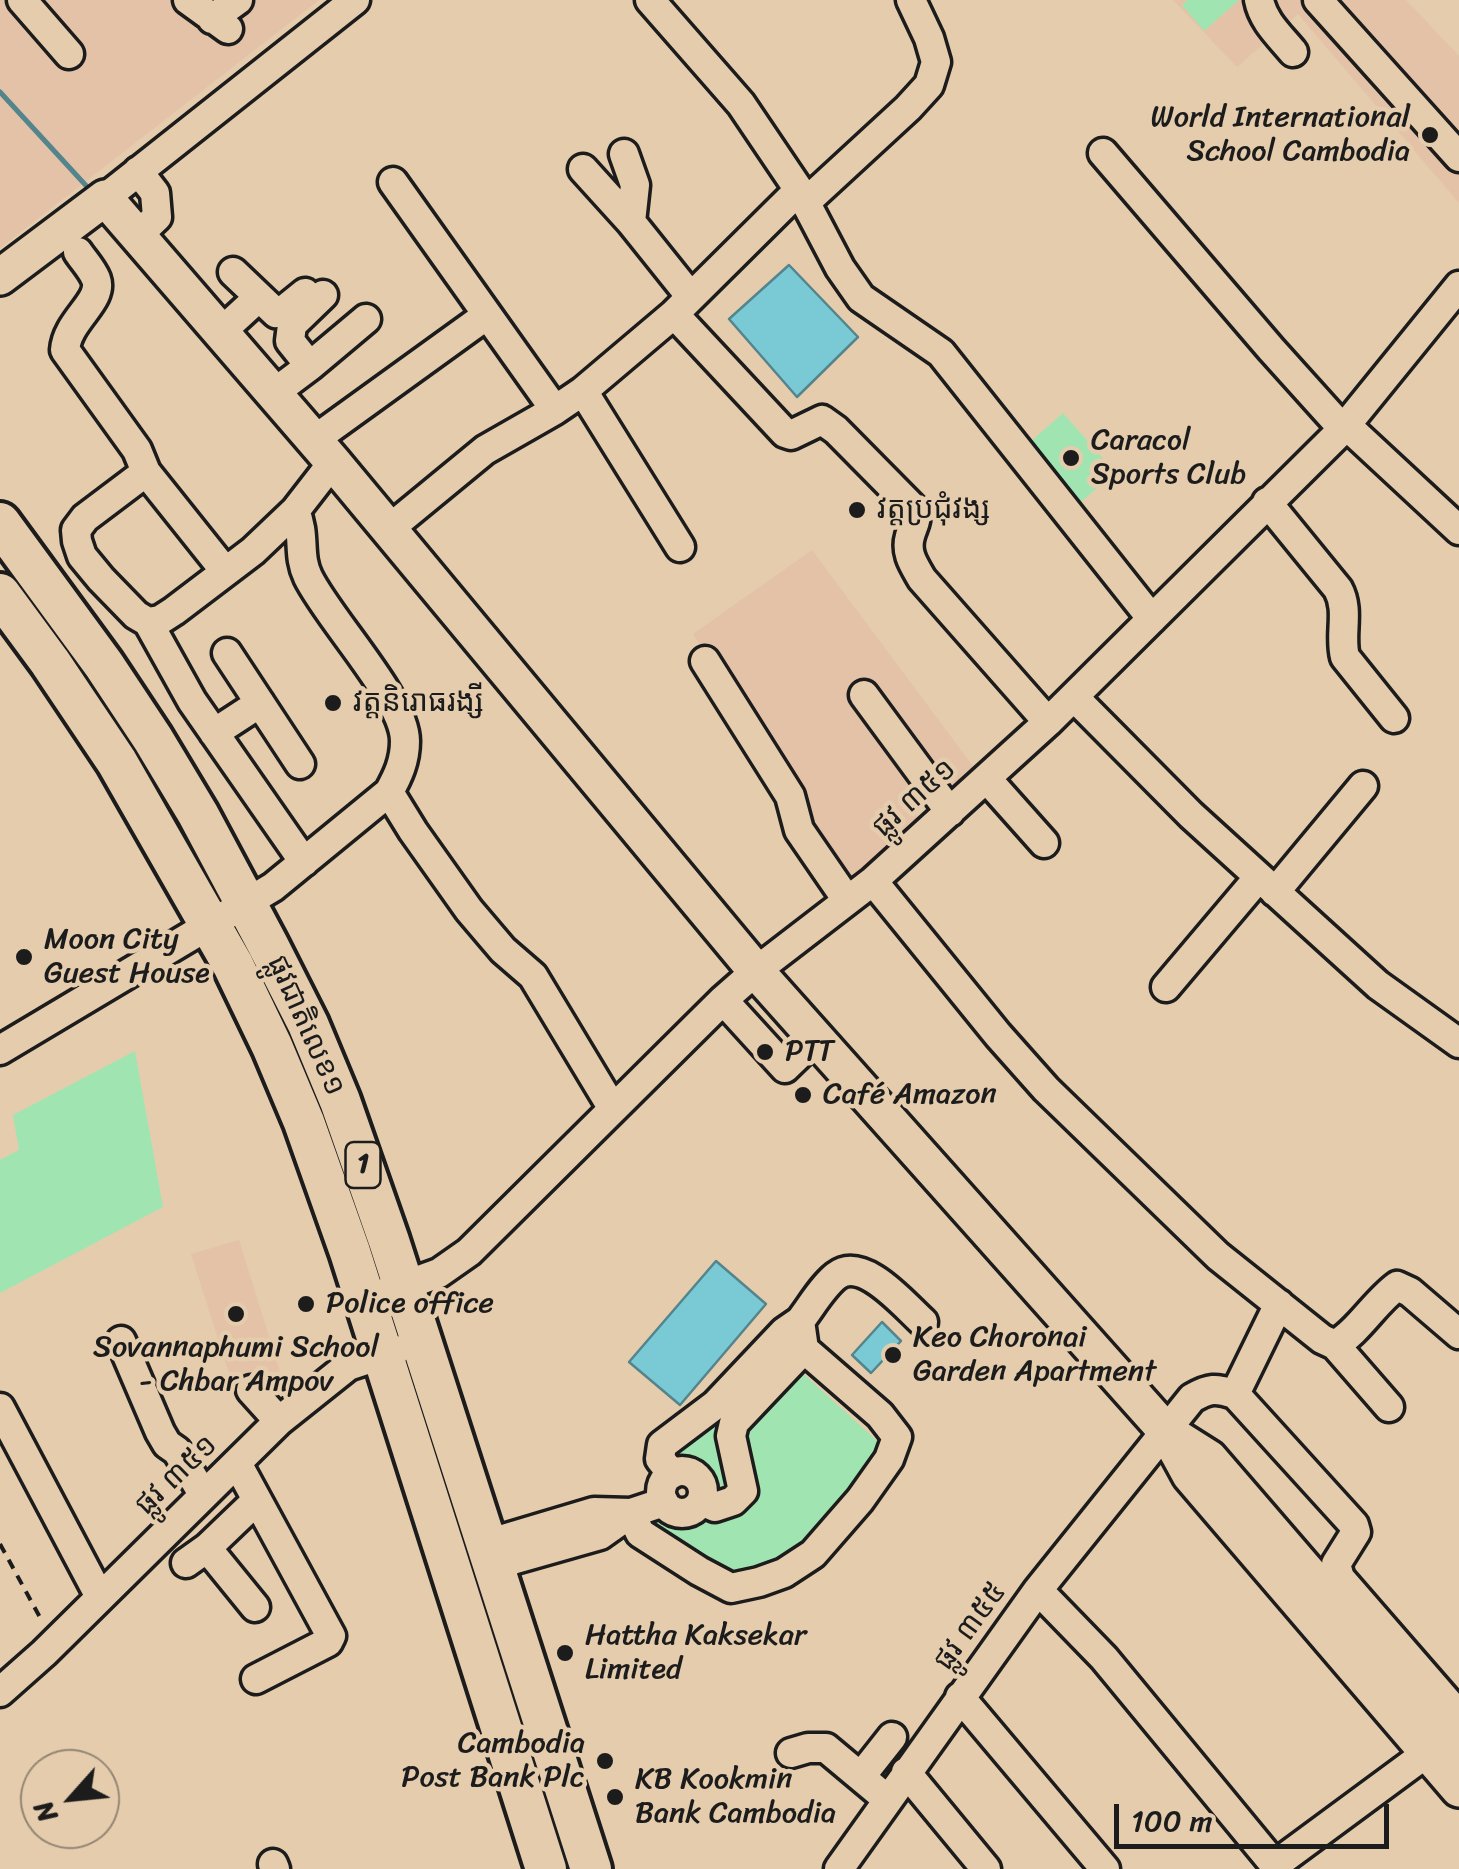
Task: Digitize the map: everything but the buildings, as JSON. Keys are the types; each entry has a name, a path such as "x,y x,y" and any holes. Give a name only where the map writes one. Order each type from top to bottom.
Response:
{"highway":[{"name":"ផ្លូវជាតិលេខ១","path":"0,523 153,740 198,814 308,1024 340,1101 404,1287 591,1869"},
{"name":"ផ្លូវជាតិលេខ១","path":"0,594 117,762 162,837 232,965 304,1122 365,1300 546,1869"},
{"path":"50,662 84,637"}],"main road":[{"path":"0,278 105,198 389,529 756,971 1166,1430 1190,1475 1451,1736 1459,1788"}],"street":[{"path":"22,0 69,54"},
{"path":"188,0 220,24 238,0"},
{"path":"105,198 355,0"},
{"path":"650,0 741,104 802,196 860,298 940,353 1152,619"},
{"path":"389,529 485,450 583,391 802,196 908,108 929,85 936,62 910,0"},
{"path":"1260,0 1268,23 1293,52"},
{"path":"1318,0 1459,157"},
{"path":"1103,153 1271,349 1345,427 1459,530"},
{"path":"624,154 636,184 631,222"},
{"path":"583,169 631,222 682,306 784,433 791,434 822,420 915,510 917,518 908,539 909,556 922,579 1048,722"},
{"path":"137,236 156,217 155,193 138,171"},
{"path":"393,182 555,410"},
{"path":"78,252 98,283 97,294 74,322 65,350 137,450 146,472 225,571"},
{"path":"233,272 272,311 280,313 322,287 292,325 290,341 310,366"},
{"name":"ផ្លូវ ៣៥១","path":"365,1300 439,1273 469,1252 723,1000 873,881 987,779 1345,427 1459,286"},
{"path":"221,332 258,298"},
{"path":"148,622 174,611 253,551 295,511 323,451 488,315"},
{"path":"274,394 366,319"},
{"path":"583,391 680,547"},
{"path":"146,472 85,518 76,530 82,556 136,615 148,622 170,665 214,733 304,862"},
{"path":"1267,502 1338,588 1344,606 1346,657 1394,718"},
{"path":"0,1050 274,887 388,792 400,774 405,737 391,700 306,574 301,524 295,511"},
{"path":"227,653 300,764"},
{"path":"705,661 790,796 799,830 847,900"},
{"path":"864,695 950,812"},
{"path":"1074,697 1190,815 1378,985 1459,1042"},
{"path":"214,733 260,703"},
{"path":"987,779 1044,843"},
{"path":"1166,987 1363,786"},
{"path":"388,792 469,910 503,950 532,976 613,1109"},
{"path":"873,881 1046,1089 1204,1242 1322,1339 1335,1345 1388,1407"},
{"path":"723,1000 786,1068 816,1038"},
{"path":"802,1335 833,1278 842,1272 874,1277 923,1322"},
{"path":"1335,1345 1398,1286 1459,1334"},
{"path":"1038,1590 1104,1658 1277,1867 1451,1736 1340,1578 1336,1564 1356,1532 1354,1525 1235,1394 1279,1304"},
{"path":"631,1514 640,1533 699,1571 731,1588 759,1582 784,1573 813,1554 870,1486 889,1459 897,1436 802,1335 784,1332 725,1414 662,1445 660,1459 672,1474"},
{"path":"121,1341 160,1432 177,1451 203,1494"},
{"name":"ផ្លូវ ៣៥១","path":"2,1683 54,1643 279,1421 348,1366 422,1342"},
{"name":"ផ្លូវ ៣៥៥","path":"838,1869 1038,1590 1192,1398 1216,1388 1235,1394"},
{"path":"251,1390 279,1421"},
{"path":"0,1408 100,1597"},
{"path":"702,1501 714,1507 733,1501 743,1491 725,1414"},
{"path":"237,1463 332,1636 328,1642 256,1678"},
{"path":"688,1472 698,1478 702,1501 685,1514 670,1510 664,1502 662,1487 672,1474 688,1472"},
{"path":"255,1607 197,1556 257,1500"},
{"path":"490,1556 512,1560 600,1535 631,1514 664,1502"},
{"path":"960,1697 1105,1869"},
{"path":"862,1776 892,1737"},
{"path":"791,1753 826,1748 887,1799"},
{"path":"906,1772 986,1869"}],"path":[{"path":"0,1544 54,1643"}],"shaded area":[{"path":"0,0 319,0 0,248"},
{"name":"World International School Cambodia","path":"1173,0 1406,0 1459,56 1459,203 1298,14 1237,67"},
{"path":"812,550 978,773 948,799 926,794 914,803 919,826 849,887 803,825 798,798 693,634"},
{"name":"Sovannaphumi School - Chbar Ampov","path":"239,1240 281,1375 234,1389 191,1254"}],"green space":[{"path":"1188,0 1239,0 1204,31 1182,5"},
{"name":"Caracol Sports Club","path":"1063,413 1115,472 1080,503 1028,444"},
{"path":"135,1051 163,1207 0,1293 0,1160 19,1150 13,1115"},
{"path":"798,1369 885,1448 801,1544 734,1579 647,1524 659,1519 678,1524 722,1518 743,1436"},
{"path":"710,1417 720,1424 732,1480 714,1491 698,1467 670,1460 668,1451"}],"water":[{"path":"789,265 858,337 797,397 729,319"},
{"path":"716,1261 766,1304 680,1405 629,1362"},
{"path":"882,1322 901,1341 871,1373 852,1355"}],"waterway":[{"path":"0,92 91,191"}],"place":[{"name":"World International School Cambodia","path":"1430,135"},
{"name":"Caracol Sports Club","path":"1071,458"},
{"name":"វត្តប្រជុំវង្ស","path":"857,510"},
{"name":"វត្តនិរោធរង្សី","path":"333,703"},
{"name":"Moon City Guest House","path":"24,957"},
{"name":"PTT","path":"765,1052"},
{"name":"Café Amazon","path":"803,1095"},
{"name":"Police office","path":"306,1304"},
{"name":"Sovannaphumi School - Chbar Ampov","path":"236,1314"},
{"name":"Keo Choronai Garden Apartment","path":"893,1355"},
{"name":"Hattha Kaksekar Limited","path":"565,1653"},
{"name":"Cambodia Post Bank Plc","path":"605,1761"},
{"name":"KB Kookmin Bank Cambodia","path":"615,1797"}]}
